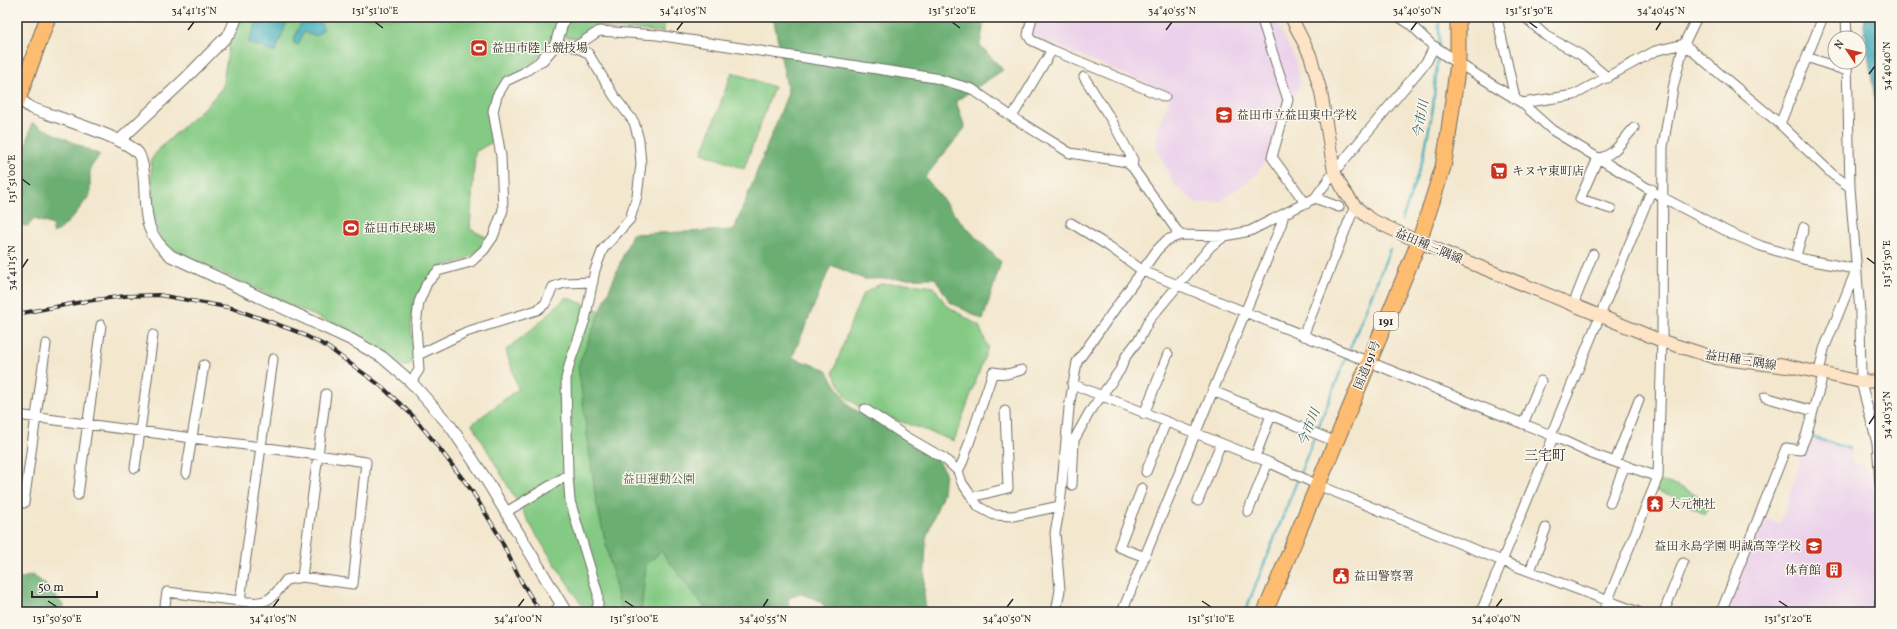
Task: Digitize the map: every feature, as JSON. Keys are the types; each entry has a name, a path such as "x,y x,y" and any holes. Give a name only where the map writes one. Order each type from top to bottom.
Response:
{"highway":[{"path":"18,99 48,17"},
{"name":"国道191号","path":"1265,612 1419,242 1443,167 1458,63 1458,17"}],"main road":[{"name":"益田種三隅線","path":"1290,17 1310,55 1321,92 1334,172 1355,206 1370,219 1419,242 1601,317 1662,341 1696,352 1724,359 1786,367 1862,382 1880,381"}],"street":[{"path":"120,140 185,79 230,33 237,17"},
{"path":"411,382 419,370 416,325 419,302 427,283 438,271 471,262 484,250 493,237 503,210 501,156 493,111 497,96 506,81 542,60 556,44 564,17"},
{"path":"1032,17 1028,36 1031,40 1165,97"},
{"path":"1261,17 1288,100 1272,157 1306,204"},
{"path":"1399,17 1410,24 1434,47 1518,100 1552,130 1652,189 1662,197 1730,232 1761,246 1855,271"},
{"path":"1497,17 1518,100"},
{"path":"1525,17 1546,36 1581,55 1608,78"},
{"path":"1603,612 1658,477 1662,341 1663,148 1673,88 1684,44 1698,17"},
{"path":"1780,124 1823,17"},
{"path":"1846,17 1847,30"},
{"path":"575,47 599,31 658,35 740,49 878,68 935,78 972,89 1012,117 1070,153 1110,158 1127,162 1180,235"},
{"path":"556,44 575,47 588,53 614,96 634,122 639,140 641,164 637,196 630,219 604,249 593,282 585,320 570,362 566,380 570,501 598,594 598,605 595,612"},
{"path":"1518,100 1574,95 1608,78 1655,51 1684,44"},
{"path":"1684,44 1780,124 1832,174 1850,187"},
{"path":"1056,612 1060,590 1055,533 1060,506 1072,384 1077,362 1167,240 1180,235 1225,236 1250,231 1306,204 1315,198 1334,172 1427,61 1434,47"},
{"path":"1012,117 1052,50"},
{"path":"1807,57 1827,62"},
{"path":"1847,70 1850,187 1855,271 1860,312 1862,382 1877,443 1880,484"},
{"path":"1084,77 1112,121 1133,160 1132,167"},
{"path":"18,99 31,108 120,140 138,153 143,166 147,224 152,236 160,247 171,256 352,340 382,356 411,382 451,427 506,512 560,609"},
{"path":"1598,158 1605,157 1612,153 1634,128"},
{"path":"1598,158 1580,199 1611,209"},
{"path":"1481,612 1552,440 1551,435 1598,320 1601,317 1652,189"},
{"path":"1315,198 1339,207"},
{"path":"1303,336 1355,206"},
{"path":"1122,612 1246,311 1284,214"},
{"path":"1072,223 1110,247 1143,271 1246,311 1303,336 1551,435 1592,454 1658,477"},
{"path":"1796,256 1804,227"},
{"path":"1072,486 1074,440 1089,413 1120,370 1126,356 1140,338 1149,320 1211,246 1225,236"},
{"path":"1573,305 1593,254"},
{"path":"1721,612 1786,448 1800,450 1823,375 1820,368 1824,349 1855,271"},
{"path":"418,355 466,332 537,310 544,304 553,287 564,283 593,282"},
{"path":"78,495 101,325"},
{"path":"135,468 153,335"},
{"path":"24,503 37,418 46,344"},
{"path":"1144,414 1168,354"},
{"path":"240,601 274,359"},
{"path":"186,473 204,365"},
{"path":"958,471 963,461 976,417 993,372 1007,374 1022,370"},
{"path":"1523,424 1541,381"},
{"path":"1072,384 1144,414 1268,462 1318,485 1502,561 1638,612"},
{"path":"1213,391 1336,442"},
{"path":"302,577 326,394"},
{"path":"1765,398 1813,411"},
{"path":"1615,462 1639,400"},
{"path":"865,409 907,437 945,459 958,471 962,483 979,507 994,515 1013,516 1060,506"},
{"path":"972,497 1008,488 1005,411"},
{"path":"17,415 261,446 366,462 353,584 302,577 286,580 276,594 269,600 258,604 167,592 164,612"},
{"path":"1255,457 1271,415"},
{"path":"1146,472 1166,422"},
{"path":"1198,501 1221,443"},
{"path":"1248,512 1268,462"},
{"path":"1610,503 1625,465"},
{"path":"506,512 568,475"},
{"path":"1142,488 1118,547 1145,557"},
{"path":"1530,571 1546,528"},
{"path":"1664,612 1683,563"},
{"path":"1879,612 1880,600"}],"shaded area":[{"name":"益田市立益田東中学校","path":"1037,17 1275,17 1295,60 1300,83 1268,157 1256,175 1220,201 1196,203 1175,186 1157,150 1158,127 1171,94 1031,35"},
{"name":"益田永島学園 明誠高等学校","path":"1808,437 1852,450 1851,462 1865,466 1874,478 1878,568 1873,612 1725,612 1762,517 1780,524"}],"green space":[{"path":"240,17 665,17 664,32 600,27 582,39 554,35 540,56 493,95 494,141 475,152 470,229 488,238 477,251 466,259 437,268 415,300 411,323 414,360 409,366 402,366 367,340 178,253 166,245 158,233 153,216 151,160 158,150 209,103 222,88 230,39"},
{"path":"759,17 985,17 980,45 1003,70 956,101 965,128 925,177 960,221 1001,262 983,320 950,302 935,278 864,279 831,265 792,358 826,369 850,407 932,453 945,472 943,493 926,538 924,594 926,612 830,612 818,600 799,593 788,599 790,612 708,612 661,551 646,566 641,612 624,612 620,606 596,501 578,366 632,234 734,230 788,93 774,21"},
{"path":"732,72 774,87 744,169 702,153"},
{"path":"32,123 100,155 90,168 90,195 72,218 60,230 53,233 53,225 34,219 28,226 17,225 17,183"},
{"path":"905,283 934,287 946,305 979,326 988,347 954,441 858,406 848,399 833,373 863,294 880,284"},
{"name":"益田運動公園","path":"566,297 814,397 814,581 774,598 776,612 586,612 537,536 472,424 518,389 506,350 538,324"},
{"path":"1659,481 1677,485 1710,503 1705,515 1673,496 1655,491"},
{"path":"32,575 44,583 64,606 63,612 17,612 17,580"}],"water":[{"path":"259,17 289,17 275,53 248,43"},
{"path":"303,17 317,17 324,29 316,36 304,32 298,45 293,43"},
{"path":"1865,17 1880,17 1880,134 1867,46 1867,30 1865,30"}],"waterway":[{"name":"今市川","path":"1439,17 1439,46"},
{"name":"今市川","path":"1402,220 1423,159 1433,108 1438,53"},
{"name":"今市川","path":"1349,351 1390,249"},
{"name":"今市川","path":"1245,612 1347,355"},
{"path":"1812,437 1850,449"}],"railway":[{"path":"17,314 87,301 125,296 159,295 232,308 298,332 326,346 381,386 412,415 432,439 472,491 498,534 521,581 540,612"}],"place":[{"name":"益田市陸上競技場","path":"479,48"},
{"name":"益田市立益田東中学校","path":"1224,115"},
{"name":"キヌヤ東町店","path":"1499,171"},
{"name":"益田市民球場","path":"351,228"},
{"name":"大元神社","path":"1655,504"},
{"name":"益田永島学園 明誠高等学校","path":"1814,546"},
{"name":"体育館","path":"1834,570"},
{"name":"益田警察署","path":"1341,576"}],"district":[{"name":"三宅町","path":"1545,455"}]}
